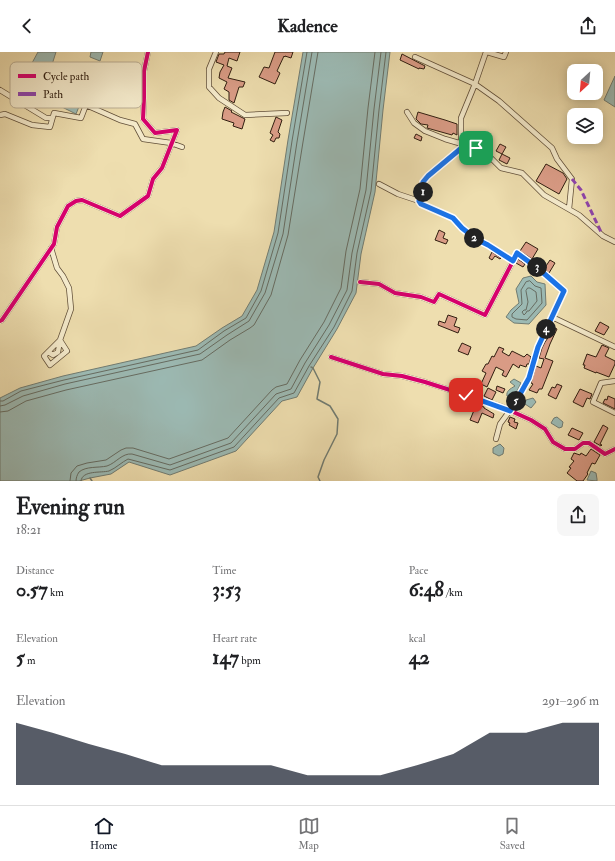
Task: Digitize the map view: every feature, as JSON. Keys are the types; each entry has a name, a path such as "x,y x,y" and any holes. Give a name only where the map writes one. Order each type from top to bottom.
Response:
{"street":[{"path":"0,321 54,244 57,226 68,206 76,201 82,200 120,216 148,196 153,179 162,168 176,130 155,133 143,119 144,71 148,52"},
{"path":"216,52 209,69 209,87 219,98 245,115 288,113"},
{"path":"463,144 461,118 487,52 504,57 506,52"},
{"path":"415,57 475,84 500,101 552,148 557,159 572,179 569,209"},
{"path":"0,90 10,96"},
{"path":"30,108 46,118 52,118"},
{"path":"0,115 5,114 32,125 50,127 54,113 81,118 85,108"},
{"path":"93,108 120,120 135,124 143,139 171,143 182,147"},
{"path":"407,112 414,122 425,131 476,148 492,159 501,168 522,173 544,195 579,214 603,236 615,242"},
{"path":"419,201 422,198 423,182 463,144"},
{"path":"379,184 398,194 419,201 421,204 453,218 462,228 476,239 513,261"},
{"path":"51,248 57,268 69,288 71,309 60,340 44,356 50,365 67,352 60,340"},
{"path":"360,282 379,284 395,293 421,297 434,302 439,294 485,315 517,253 540,270 564,291 538,347 529,378 514,405 500,424 496,438"},
{"path":"552,317 615,347"},
{"path":"331,357 383,374 402,376 425,382 510,411 531,420 545,429 553,442 565,448 575,449 583,443 589,443 605,454 615,449"},
{"path":"615,381 601,383 593,402 615,413"}],"water":[{"path":"38,52 56,52 53,62 33,62"},
{"path":"91,52 103,52 100,61 90,57"},
{"path":"303,52 390,52 375,192 361,254 356,293 337,329 297,397 282,401 236,451 170,475 129,462 111,474 79,481 0,481 0,398 20,388 63,376 196,346 242,316 257,290 274,232"},
{"path":"615,76 615,107 604,100"},
{"path":"64,108 78,108 76,114"},
{"path":"531,276 537,282 545,284 546,305 529,324 514,323 506,317 519,303 516,289 523,278"},
{"path":"514,379 521,383 515,395 507,396 508,391 515,386 510,382"},
{"path":"533,398 536,402 531,408 525,404 526,400"},
{"path":"557,417 563,422 562,427 559,428 551,423 554,418"},
{"path":"500,444 504,448 503,454 499,456 493,453 493,448"},
{"path":"591,471 596,473 597,481 587,480"}],"building":[{"path":"225,52 240,52 237,61 229,58 227,66 232,68 228,78 245,82 243,87 239,87 234,103 229,100 229,92 224,89 227,82 219,78 220,72 224,65 216,62 219,54 224,54"},
{"path":"275,52 293,52 291,58 284,56 277,71 280,73 275,84 259,77 264,67 269,68"},
{"path":"402,54 425,66 424,69 419,69 400,60"},
{"path":"225,107 232,111 231,112 245,119 242,129 233,126 234,123 222,119"},
{"path":"418,112 457,124 457,135 427,128 428,125 421,124 416,119"},
{"path":"276,117 282,120 278,132 280,134 279,138 276,138 274,142 270,140 273,135 270,133"},
{"path":"416,134 422,137 421,141 414,138"},
{"path":"500,144 506,147 502,154 496,151"},
{"path":"502,154 510,158 507,164 499,160"},
{"path":"546,164 563,173 567,179 559,194 536,181"},
{"path":"439,230 445,233 443,238 448,240 446,244 435,240"},
{"path":"526,242 538,249 532,259 520,251"},
{"path":"492,252 501,258 500,259 495,256 492,260 489,258"},
{"path":"518,259 525,264 523,267 516,263"},
{"path":"550,260 555,263 549,273 544,269"},
{"path":"448,315 457,318 454,326 460,328 458,333 438,325 439,321 445,323"},
{"path":"600,322 609,327 604,335 595,331"},
{"path":"555,328 557,329 545,358 553,361 542,389 539,389 537,393 529,390 533,384 531,383 536,366 541,368 544,359 539,358 542,348"},
{"path":"462,343 471,347 468,355 458,351"},
{"path":"602,345 609,348 605,356 615,361 609,377 584,368 585,365 583,365 587,354 596,357"},
{"path":"499,347 504,349 502,352 509,356 512,351 524,357 527,354 531,357 529,364 527,364 526,367 520,365 519,368 513,364 506,377 502,375 504,371 496,367 487,387 481,384 486,373 482,371 492,356 494,357"},
{"path":"557,384 562,386 556,399 548,395 552,387 555,388"},
{"path":"497,386 505,389 503,393 496,390"},
{"path":"488,388 496,392 492,400 484,396"},
{"path":"580,389 592,394 590,399 587,398 583,407 573,402"},
{"path":"608,396 615,399 615,409 603,403 605,399 607,400"},
{"path":"477,403 482,404 481,406 494,414 493,418 482,413 478,423 470,420"},
{"path":"510,417 515,419 514,422 518,423 516,429 509,425 510,423 508,422"},
{"path":"603,425 608,428 600,444 602,445 601,446 594,442"},
{"path":"572,428 583,433 579,440 568,435"},
{"path":"591,449 600,455 595,464 592,463 587,473 588,474 583,481 577,481 567,473 571,468 569,467 574,461 571,459 574,453 580,455 581,453 586,456"}],"waterway":[{"path":"311,367 313,368 320,382 317,399 330,406 338,419 337,434 324,460 318,477 320,481"}],"marked path":[{"path":"572,179 581,190 602,234"}],"cycle path":[{"path":"0,321 54,244 57,227 68,206 76,201 82,200 120,216 148,196 153,179 162,168 177,130 155,133 143,119 144,71 148,52"},
{"path":"360,282 379,284 395,293 421,297 434,302 439,294 485,315 513,261 476,239 453,218 421,204 419,201"},
{"path":"331,357 383,374 402,376 425,382 500,406 531,420 545,429 553,442 565,449 575,449 583,443 589,443 605,454 615,449"}],"route":[{"path":"466,395 500,406 510,411 529,378 538,347 564,291 540,270 517,253 513,261 476,239 462,228 453,218 421,204 419,201 422,198 423,182 428,176 465,145 476,148"}]}
